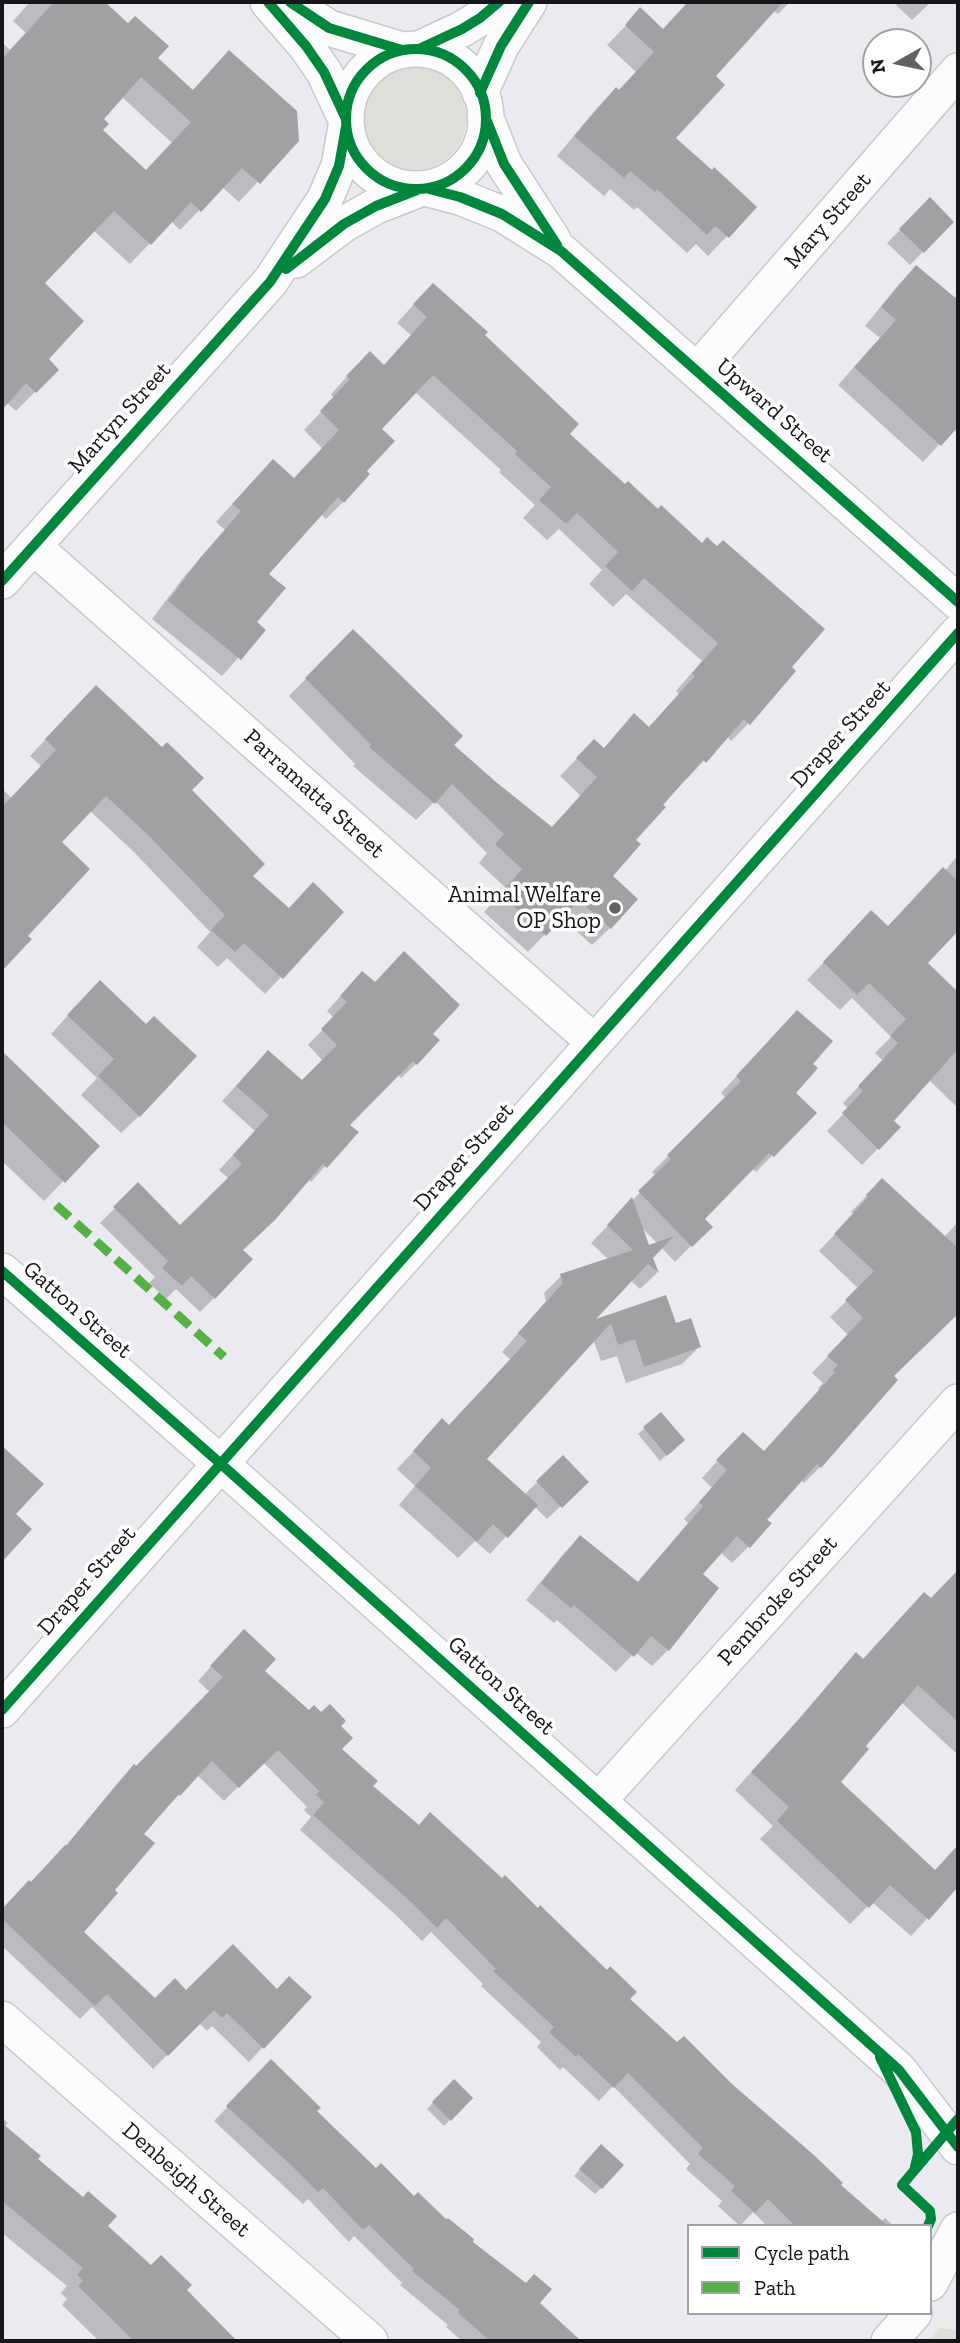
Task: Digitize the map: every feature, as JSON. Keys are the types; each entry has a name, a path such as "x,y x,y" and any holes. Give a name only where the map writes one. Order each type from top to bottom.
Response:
{"street":[{"path":"268,2 306,46 324,72 345,122 350,143 369,171 400,188 423,190 445,184 468,166 483,137 482,104 473,79 453,59 437,52 411,49 329,28 290,2"},
{"path":"345,122 355,86 363,73 385,56 462,29 499,2"},
{"path":"482,104 501,46 529,2"},
{"name":"Mary Street","path":"697,371 958,71"},
{"name":"Upward Street","path":"482,104 504,164 561,251"},
{"name":"Martyn Street","path":"270,282 325,199 339,166 345,122"},
{"name":"Martyn Street","path":"2,581 270,282 344,224 376,206 423,190"},
{"name":"Upward Street","path":"423,190 460,197 493,210 561,251 958,601"},
{"name":"Parramatta Street","path":"33,545 594,1042"},
{"name":"Draper Street","path":"2,1710 958,633"},
{"name":"Gatton Street","path":"2,1271 899,2070 958,2147"},
{"name":"Pembroke Street","path":"598,1801 958,1402"},
{"name":"Denbeigh Street","path":"2,2019 370,2341"},
{"name":"Gatton Street","path":"899,2070 958,2104"},
{"path":"932,2279 958,2230"},
{"path":"932,2297 958,2274"},
{"path":"889,2341 912,2315"}],"shaded area":[{"path":"414,66 434,70 451,81 462,98 466,118 462,138 451,155 434,166 414,170 394,166 377,155 366,138 362,118 366,98 377,81 394,70"},
{"path":"940,2328 958,2330 958,2341 929,2341"}],"building":[{"path":"54,2 105,2 128,23 135,16 169,46 158,58 193,90 229,50 297,111 299,141 260,184 242,168 201,212 191,202 151,245 114,211 45,283 84,321 49,359 59,370 36,393 26,383 2,410 2,59","holes":["141,77 191,122 146,170 103,130 109,124 104,119"]},
{"path":"688,2 783,2 716,76 725,85 676,138 712,170 714,167 757,207 729,238 715,226 707,235 657,189 655,192 630,171 624,178 574,136 616,87 619,90 654,52 625,25 640,7 663,29"},
{"path":"930,197 954,222 924,253 899,229"},
{"path":"916,265 958,300 958,427 941,446 854,367 896,320 881,307"},
{"path":"433,283 488,332 485,335 579,424 570,434 625,484 628,481 658,509 661,505 702,543 707,537 717,546 723,540 825,629 792,667 796,671 750,725 744,719 706,763 703,760 636,840 641,844 613,876 638,899 611,929 579,900 546,936 500,894 522,869 495,844 504,834 452,784 435,804 369,747 371,745 305,678 353,629 463,736 454,745 552,827 597,777 576,758 594,739 604,748 634,713 649,727 695,676 692,673 718,643 644,578 632,591 605,566 618,552 577,513 566,524 539,500 551,487 515,454 517,451 433,375 382,429 395,441 367,471 370,474 344,503 338,497 269,574 286,588 257,622 266,630 241,660 168,601 200,558 241,511 232,504 273,459 294,478 339,430 320,411 350,379 346,376 370,351 384,365 427,317 413,304"},
{"path":"96,685 162,747 167,742 204,778 192,790 265,864 253,876 289,908 313,882 344,912 283,979 244,943 235,952 211,930 225,915 149,836 106,796 62,842 90,869 28,936 32,939 2,971 2,807 56,750 45,739"},
{"path":"943,867 958,881 958,931 928,963 958,992 958,1049 894,1121 901,1127 879,1150 842,1113 863,1091 858,1086 898,1043 890,1036 906,1019 869,983 857,995 823,962 871,910 888,926"},
{"path":"404,951 460,1005 433,1034 440,1040 417,1065 413,1061 350,1125 359,1132 327,1168 323,1164 275,1220 243,1250 253,1259 215,1299 191,1276 182,1286 162,1268 168,1261 113,1207 138,1182 180,1225 242,1164 233,1155 269,1115 236,1086 268,1050 302,1080 337,1045 321,1029 347,1002 340,996 362,971 375,982"},
{"path":"100,980 146,1024 154,1016 197,1056 140,1117 98,1076 114,1059 67,1015"},
{"path":"797,1010 833,1041 813,1064 818,1068 796,1093 817,1113 774,1157 769,1153 705,1219 713,1227 692,1247 638,1191 671,1159 667,1155 741,1081 736,1076"},
{"path":"2,1051 100,1146 65,1183 2,1122"},
{"path":"882,1178 958,1248 958,1314 894,1376 898,1380 821,1468 817,1464 767,1520 772,1523 750,1548 737,1536 703,1574 719,1588 669,1651 651,1636 634,1657 574,1605 571,1608 541,1583 580,1535 638,1582 703,1506 699,1502 727,1470 716,1460 743,1432 764,1451 835,1372 833,1370 838,1365 827,1356 863,1318 845,1300 874,1271 834,1234"},
{"path":"632,1197 649,1245 674,1236 653,1258 659,1273 648,1264 596,1319 666,1295 676,1323 691,1318 701,1347 644,1367 635,1339 618,1345 611,1323 487,1459 538,1505 508,1538 493,1524 477,1542 415,1486 431,1468 413,1451 442,1418 449,1425 527,1341 518,1333 563,1283 560,1274 633,1250 607,1225"},
{"path":"661,1412 685,1440 667,1456 643,1427"},
{"path":"2,1446 44,1484 16,1514 32,1529 2,1562"},
{"path":"563,1455 589,1482 562,1508 536,1481"},
{"path":"958,1570 958,1722 918,1685 866,1746 869,1749 841,1782 935,1870 958,1845 958,1887 929,1920 890,1885 869,1908 777,1821 789,1807 751,1772 856,1652 863,1659 924,1592 931,1598"},
{"path":"244,1629 276,1659 265,1671 309,1710 314,1705 321,1712 330,1704 346,1721 341,1726 353,1738 342,1749 378,1781 373,1786 419,1825 430,1812 502,1878 505,1875 607,1970 610,1966 637,1992 630,1999 677,2042 684,2036 732,2084 815,2156 843,2183 841,2185 886,2224 793,2224 768,2199 755,2213 731,2191 735,2186 698,2154 703,2148 628,2073 614,2088 578,2054 576,2057 549,2032 554,2027 493,1971 496,1969 446,1918 437,1928 313,1815 324,1802 316,1795 319,1791 278,1750 239,1788 212,1761 144,1834 155,1843 115,1890 118,1893 84,1932 155,1998 175,1978 186,1990 233,1944 277,1989 289,1976 312,1997 264,2049 227,2013 222,2018 214,2010 168,2056 107,1994 95,2006 2,1919 2,1909 66,1846 134,1764 136,1766 223,1677 210,1666"},
{"path":"271,2059 321,2108 317,2111 376,2168 381,2163 414,2196 418,2192 446,2219 474,2239 473,2242 526,2283 534,2274 552,2289 540,2303 581,2341 490,2341 458,2313 460,2310 412,2271 414,2269 369,2225 363,2230 323,2188 318,2192 226,2106"},
{"path":"454,2079 473,2098 451,2121 432,2102"},
{"path":"2,2123 41,2156 38,2159 83,2197 88,2191 117,2216 108,2226 151,2265 161,2255 192,2285 187,2290 237,2341 134,2341 78,2286 83,2281 77,2275 83,2268 2,2201"},
{"path":"601,2144 624,2165 602,2189 579,2169"}],"marked path":[{"path":"56,1205 224,1357"}],"cycle path":[{"path":"268,2 306,46 324,72 345,117"},
{"path":"290,2 329,28 402,50"},
{"path":"419,49 462,29 499,2"},
{"path":"480,93 501,46 529,2"},
{"path":"416,49 443,54 465,70 481,92 486,119 481,146 465,168 443,184 416,189 389,184 367,168 351,146 346,119 351,92 367,70 389,54 416,49"},
{"path":"487,121 504,164 557,245"},
{"path":"2,581 270,282 325,199 339,166 346,127"},
{"path":"429,189 460,197 502,214 561,251 958,602"},
{"path":"286,269 344,224 376,206 417,190"},
{"path":"2,1710 958,633"},
{"path":"2,1271 899,2070 958,2147"},
{"path":"880,2057 916,2132 918,2154 915,2167"},
{"path":"929,2224 930,2211 902,2185 958,2119"}],"place":[{"name":"Animal Welfare OP Shop","path":"615,908"}]}
